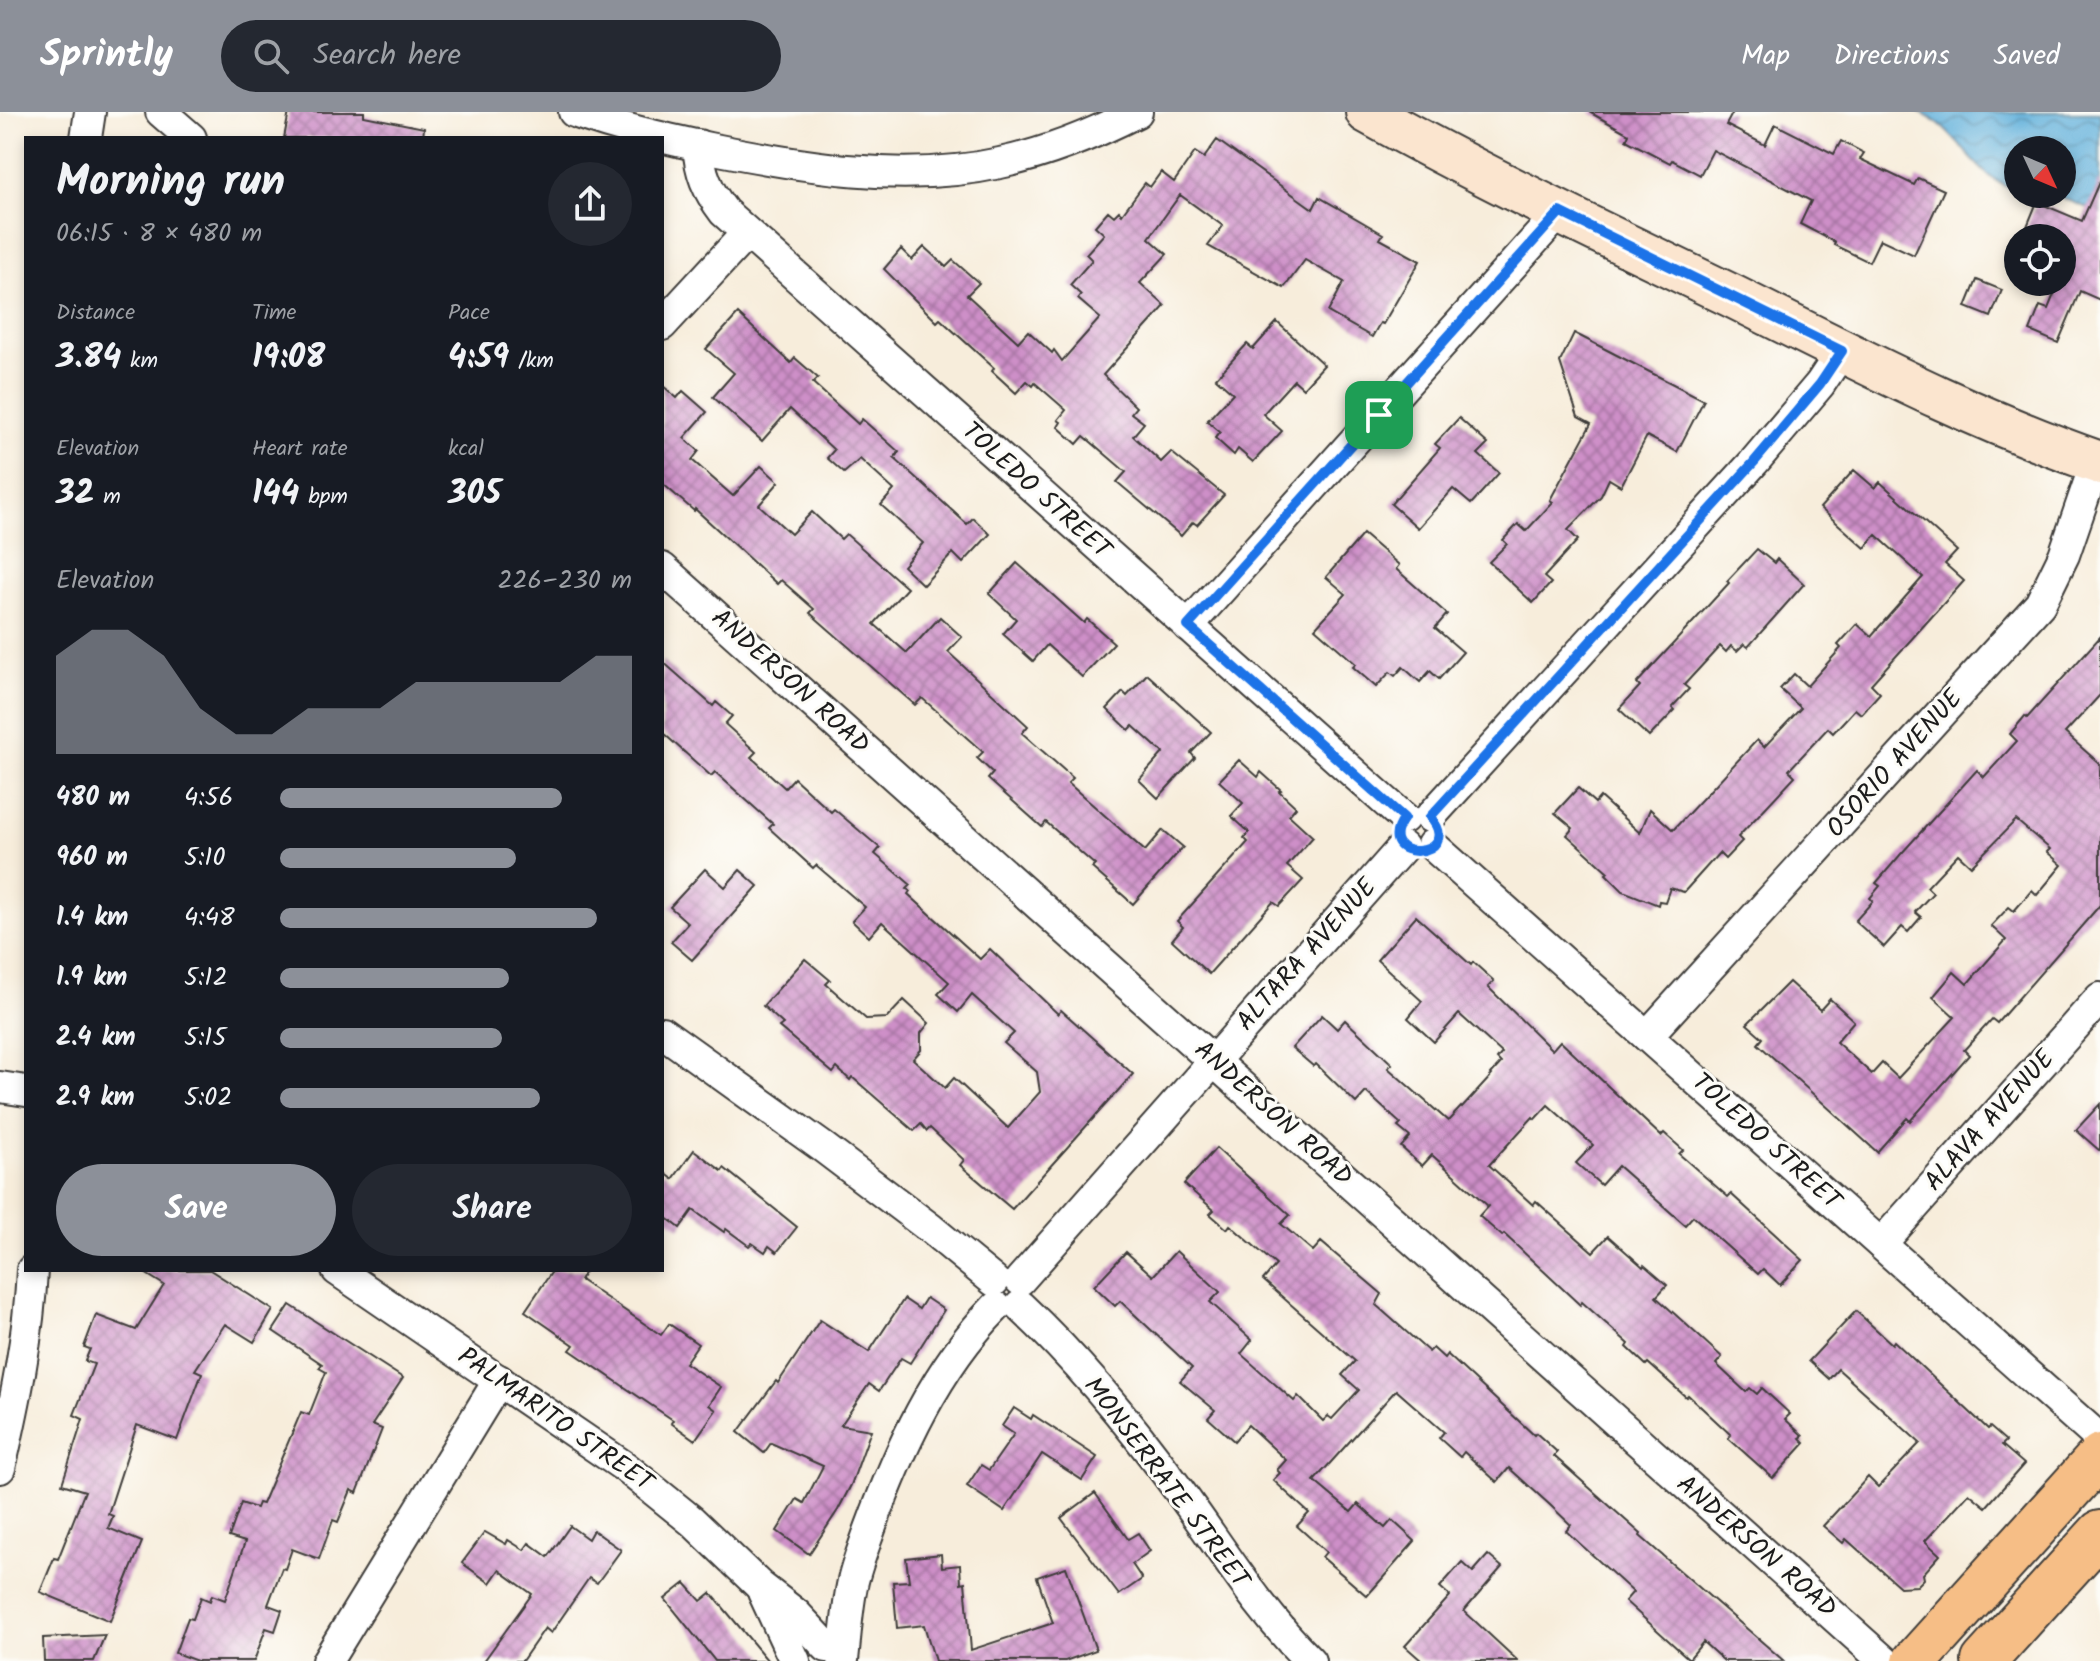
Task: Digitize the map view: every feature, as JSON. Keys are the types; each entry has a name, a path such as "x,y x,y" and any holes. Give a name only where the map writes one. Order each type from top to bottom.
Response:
{"main road":[{"path":"1915,1661 2100,1456"},
{"path":"1984,1661 2100,1533"}],"street":[{"path":"86,136 90,112"},
{"path":"161,112 189,136"},
{"path":"574,112 606,124 659,136"},
{"path":"664,137 813,166 864,171 951,170 1031,156 1137,112"},
{"path":"1367,112 1560,212 1842,351 2006,426 2098,462"},
{"name":"TOLEDO STREET","path":"698,145 700,170 710,194 724,212 2100,1439"},
{"path":"1188,626 1560,212"},
{"path":"664,323 747,233"},
{"name":"ALTARA AVENUE","path":"819,1653 853,1581 879,1505 911,1430 979,1324 1213,1060 1754,462 1820,384 1842,351"},
{"name":"OSORIO AVENUE","path":"1647,1036 2040,604 2064,555 2098,462"},
{"name":"ANDERSON ROAD","path":"664,570 1884,1661"},
{"name":"ALAVA AVENUE","path":"1881,1244 2100,998"},
{"name":"MONSERRATE STREET","path":"664,1033 931,1229 1008,1294 1058,1344 1129,1426 1295,1654"},
{"path":"0,1087 24,1091"},
{"path":"0,1468 19,1373 32,1272"},
{"name":"PALMARITO STREET","path":"340,1272 625,1467 692,1521 760,1586 819,1653"},
{"path":"327,1661 499,1380"}],"water":[{"path":"1918,112 2100,112 2100,213 2076,203 2076,136 2004,136 2004,185 1990,176 1932,120"}],"building":[{"path":"289,112 364,112 364,116 424,128 423,136 284,136"},
{"path":"1589,112 1733,112 1726,125 1765,145 1775,124 1834,154 1841,141 1864,153 1860,159 1914,185 1918,178 1944,190 1914,255 1880,239 1869,262 1800,224 1811,201 1713,150 1700,175 1672,160 1670,163 1626,140 1629,134"},
{"path":"1217,140 1313,209 1319,197 1383,234 1380,239 1420,261 1372,337 1328,312 1344,282 1305,260 1284,288 1208,246 1223,226 1180,195 1149,238 1167,254 1140,283 1165,306 1103,375 1136,407 1131,413 1144,423 1133,436 1161,462 1171,452 1224,495 1197,525 1193,522 1181,536 1117,482 1126,472 1084,436 1077,444 1058,427 1061,422 1058,420 1066,410 1035,383 1033,386 1027,381 1016,393 992,371 994,368 940,319 937,322 884,269 901,249 912,260 924,247 946,267 953,260 979,283 967,295 1018,342 1028,331 1052,353 1054,350 1062,361 1100,318 1078,299 1081,295 1070,285 1092,260 1086,254 1104,234 1095,226 1108,211 1114,216 1119,211 1122,214 1145,183 1150,187 1161,172 1174,182 1195,152 1204,158"},
{"path":"2100,180 2100,300 2080,291 2058,343 2030,331 2040,306 2048,309 2053,296 2076,296 2076,224 2028,224 2035,208 2051,208 2082,221"},
{"path":"1977,280 2002,290 1991,317 1966,307"},
{"path":"738,314 791,363 795,358 818,378 813,383 858,424 862,419 899,452 894,458 967,524 973,518 990,534 963,563 953,553 923,585 903,566 923,543 881,505 894,490 860,459 844,473 827,458 834,450 790,409 762,441 713,397 734,373 706,349"},
{"path":"1277,322 1324,365 1303,388 1294,380 1263,414 1282,431 1253,462 1238,449 1234,455 1215,438 1220,432 1207,421 1233,393 1216,378 1247,344 1253,349"},
{"path":"1574,333 1704,400 1677,452 1647,436 1621,486 1609,479 1601,496 1568,530 1578,540 1544,577 1551,583 1533,603 1489,562 1507,544 1503,540 1518,524 1526,531 1553,502 1550,500 1591,424 1578,417 1560,362"},
{"path":"664,387 677,398 683,391 707,412 684,438 699,451 692,460 733,496 761,466 779,482 759,505 791,534 812,512 841,539 846,534 907,588 874,624 907,653 940,617 962,637 948,652 1028,726 1022,733 1073,778 1068,783 1145,851 1163,830 1183,847 1133,904 1046,822 1042,827 988,779 993,773 977,758 983,752 922,698 915,705 810,613 814,609 781,580 777,584 664,485"},
{"path":"1459,418 1488,444 1478,454 1499,473 1471,504 1453,489 1418,528 1391,504 1440,448 1435,444"},
{"path":"1854,470 1875,488 1880,482 1957,551 1945,564 1964,581 1871,684 1880,693 1861,714 1855,709 1833,733 1828,728 1789,770 1795,776 1738,837 1742,841 1725,859 1719,853 1684,892 1670,888 1665,902 1659,901 1658,905 1623,891 1606,874 1608,872 1567,835 1573,828 1555,813 1578,788 1595,803 1600,797 1640,833 1650,809 1673,830 1757,740 1764,747 1801,708 1780,689 1794,674 1807,686 1841,648 1838,645 1857,624 1871,636 1923,577 1876,535 1865,548 1820,508"},
{"path":"1363,534 1399,565 1396,569 1447,614 1435,628 1463,652 1439,679 1430,671 1420,682 1403,667 1395,676 1390,672 1376,687 1353,667 1356,664 1315,628 1346,594 1326,577"},
{"path":"1757,549 1774,563 1777,559 1804,584 1748,647 1744,644 1737,651 1731,646 1726,652 1720,646 1684,685 1689,689 1672,707 1675,710 1649,737 1619,709 1640,686 1637,683"},
{"path":"1017,563 1084,623 1087,619 1114,643 1082,677 1047,645 1033,661 1003,634 1016,619 989,594"},
{"path":"2100,637 2100,695 2065,733 2100,764 2100,905 1997,1023 1992,1019 1964,1050 1969,1055 1910,1121 1907,1118 1877,1152 1758,1044 1763,1038 1747,1024 1789,982 1820,1010 1830,999 1854,1021 1836,1042 1872,1074 1882,1063 1898,1078 1955,1017 1933,997 1954,972 1967,984 2006,940 1991,926 2009,907 2014,911 2032,890 2037,895 2062,865 2047,852 2050,849 2016,820 1971,866 1958,854 1927,887 1933,893 1915,912 1921,917 1908,932 1902,927 1884,947 1855,921 1873,901 1870,898 1880,886 1876,883 1901,854 1977,770 1984,777 2017,741 2010,734"},
{"path":"664,663 713,706 716,702 732,716 725,724 756,752 751,757 785,788 794,778 831,812 834,809 880,848 875,854 911,885 907,889 910,891 908,894 980,959 990,949 1058,1014 1061,1010 1133,1074 1012,1209 960,1165 964,1160 930,1128 927,1131 921,1124 914,1131 852,1077 850,1080 837,1068 833,1073 779,1027 783,1024 763,1006 805,959 830,980 826,984 866,1019 887,1018 904,1000 929,1023 921,1033 921,1050 913,1059 945,1088 954,1078 1008,1128 1040,1092 1037,1072 1004,1043 1014,1033 972,995 958,1012 938,994 949,982 882,922 869,937 852,921 865,907 816,865 813,868 769,828 773,824 715,772 711,776 664,734"},
{"path":"1147,674 1211,732 1191,753 1195,758 1158,798 1139,780 1163,753 1133,726 1129,730 1107,709 1123,692 1127,696"},
{"path":"1239,760 1258,777 1261,772 1281,790 1296,807 1289,815 1313,837 1287,866 1303,880 1279,906 1273,902 1209,974 1172,940 1183,927 1177,921 1248,842 1244,838 1249,832 1231,816 1243,803 1219,781"},
{"path":"705,869 725,887 740,870 758,886 692,960 671,942 688,923 670,907"},
{"path":"1416,916 1471,965 1473,962 1494,981 1488,987 1552,1050 1560,1041 1661,1136 1664,1133 1683,1150 1679,1154 1728,1197 1731,1194 1803,1260 1780,1285 1763,1269 1758,1274 1693,1216 1685,1225 1618,1166 1601,1185 1576,1163 1593,1145 1548,1105 1489,1165 1533,1205 1536,1201 1593,1252 1608,1236 1644,1265 1667,1285 1656,1297 1722,1357 1716,1364 1746,1392 1750,1388 1757,1394 1762,1388 1790,1414 1785,1419 1803,1436 1800,1438 1805,1443 1773,1478 1728,1438 1731,1435 1688,1395 1686,1397 1648,1363 1646,1365 1627,1347 1629,1344 1582,1302 1580,1305 1504,1234 1502,1236 1479,1216 1488,1206 1432,1155 1422,1166 1401,1147 1410,1137 1398,1127 1401,1124 1366,1092 1356,1103 1316,1064 1313,1066 1292,1048 1322,1015 1337,1029 1345,1020 1392,1064 1388,1068 1448,1121 1462,1108 1501,1063 1497,1059 1502,1053 1459,1014 1434,1042 1408,1018 1422,1001 1377,960"},
{"path":"2100,1104 2100,1151 2076,1130"},
{"path":"1216,1148 1290,1215 1281,1224 1313,1251 1321,1242 1382,1294 1376,1305 1429,1352 1433,1348 1444,1358 1447,1354 1534,1435 1536,1433 1557,1452 1554,1456 1640,1536 1784,1661 1724,1661 1703,1642 1689,1659 1625,1601 1633,1592 1566,1531 1571,1525 1550,1505 1509,1468 1497,1482 1464,1452 1460,1457 1439,1438 1444,1432 1396,1390 1314,1481 1351,1512 1358,1504 1385,1528 1392,1520 1415,1541 1367,1596 1322,1557 1326,1552 1297,1526 1309,1513 1273,1480 1286,1460 1248,1425 1234,1441 1208,1418 1215,1410 1180,1381 1192,1368 1120,1301 1115,1306 1094,1286 1126,1252 1153,1276 1176,1251 1220,1292 1210,1302 1252,1340 1241,1354 1294,1401 1298,1396 1323,1421 1328,1416 1332,1419 1359,1390 1342,1375 1355,1361 1263,1280 1276,1265 1230,1225 1227,1229 1210,1214 1214,1210 1184,1184"},
{"path":"694,1150 722,1171 724,1168 797,1227 777,1252 769,1246 765,1252 752,1243 749,1246 693,1210 680,1228 664,1216 664,1172 673,1179"},
{"path":"143,1272 213,1272 273,1310 254,1342 225,1324 195,1370 202,1373 177,1440 137,1425 108,1514 113,1516 108,1528 142,1542 110,1621 40,1592 54,1558 58,1559 85,1491 62,1484 83,1419 74,1415 94,1364 85,1361 90,1349 84,1347 96,1315 136,1330 164,1285"},
{"path":"552,1272 585,1272 580,1280 661,1335 669,1324 698,1344 685,1363 721,1387 709,1405 716,1410 695,1440 671,1423 673,1420 570,1350 574,1345 525,1311"},
{"path":"926,1298 944,1310 910,1363 901,1358 879,1391 869,1384 841,1425 871,1430 851,1485 809,1554 777,1531 797,1499 804,1503 823,1466 771,1443 764,1453 738,1432 776,1381 778,1383 820,1320 869,1352 904,1299 919,1309"},
{"path":"290,1305 403,1378 372,1425 382,1429 357,1493 351,1490 338,1522 333,1520 319,1559 292,1549 268,1605 282,1610 275,1631 266,1628 254,1661 197,1661 175,1653 188,1618 193,1619 201,1597 210,1601 212,1595 225,1600 245,1542 229,1537 241,1503 256,1508 258,1503 262,1504 301,1412 309,1415 326,1372 319,1368 322,1364 273,1331"},
{"path":"1856,1311 1892,1344 1894,1341 1988,1429 1990,1427 2006,1441 2002,1445 2024,1464 1986,1507 1969,1493 1925,1541 1940,1555 1917,1586 1900,1587 1846,1539 1843,1543 1823,1526 1868,1477 1878,1487 1920,1443 1838,1369 1829,1379 1809,1361"},
{"path":"1014,1408 1031,1419 1033,1415 1097,1457 1082,1480 1042,1454 1004,1511 967,1486 981,1465 989,1470 1014,1434 1002,1426"},
{"path":"1095,1493 1128,1539 1138,1533 1150,1551 1132,1564 1142,1579 1119,1595 1061,1518"},
{"path":"570,1526 588,1539 593,1530 621,1550 597,1583 589,1578 551,1633 545,1628 522,1661 484,1661 532,1594 499,1570 490,1583 462,1563 485,1532 524,1550 529,1543 548,1557"},
{"path":"941,1554 942,1567 960,1565 961,1583 965,1582 971,1650 1053,1623 1037,1577 1066,1567 1096,1650 1065,1661 935,1661 924,1625 897,1628 893,1582 909,1581 906,1558"},
{"path":"1488,1555 1502,1567 1464,1611 1518,1661 1422,1661 1405,1646 1450,1596 1440,1587 1462,1562 1473,1572"},
{"path":"685,1583 701,1601 711,1593 768,1661 715,1661 665,1599"},
{"path":"105,1635 94,1661 44,1661 43,1638"}],"route":[{"path":"1560,212 1842,351 1820,384 1754,462 1430,817 1437,828 1436,840 1421,852 1409,851 1400,843 1398,832 1404,818 1188,626 1379,415 1560,212"}]}
